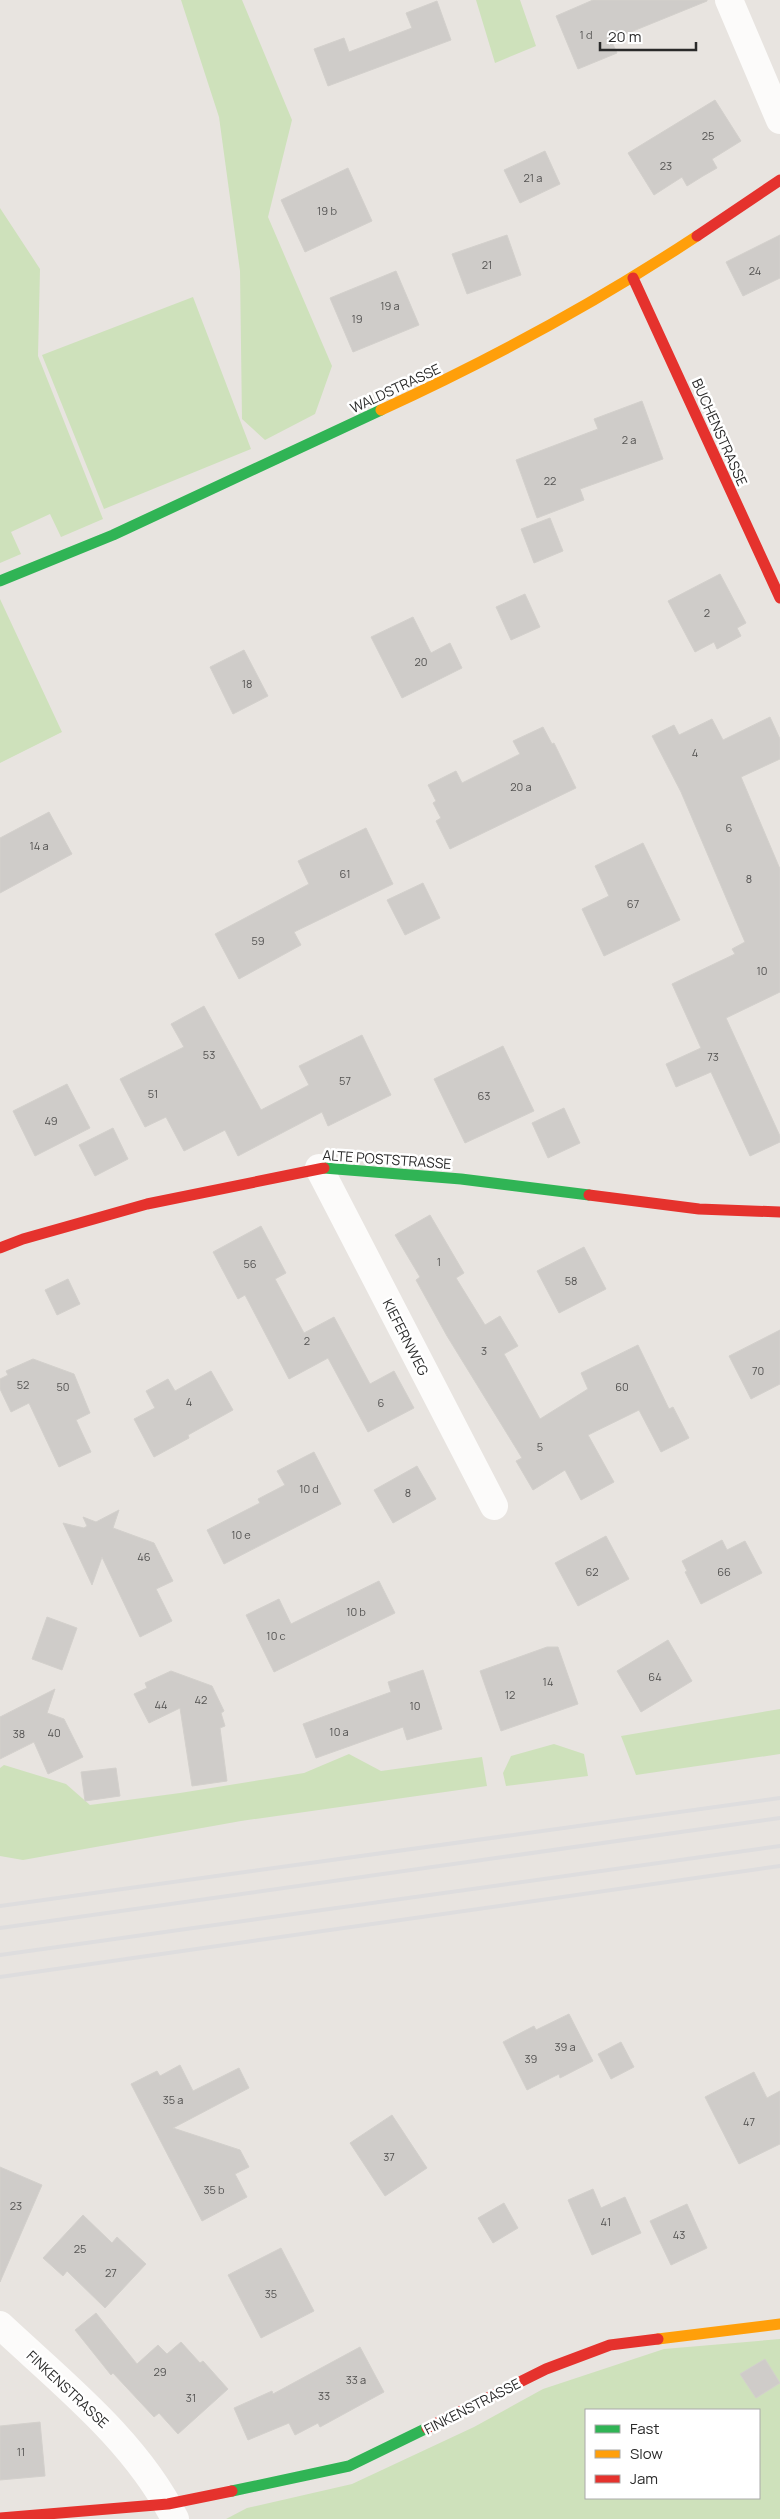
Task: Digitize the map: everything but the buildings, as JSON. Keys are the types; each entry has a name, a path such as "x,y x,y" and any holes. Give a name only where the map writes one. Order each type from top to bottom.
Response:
{"street":[{"path":"729,0 780,120"},
{"name":"WALDSTRASSE","path":"0,581 113,535 444,382 634,278 780,180"},
{"name":"BUCHENSTRASSE","path":"634,278 780,598"},
{"name":"ALTE POSTSTRASSE","path":"0,1248 23,1239 147,1204 319,1168 461,1180 699,1209 780,1212"},
{"name":"KIEFERNWEG","path":"319,1168 494,1506"},
{"name":"FINKENSTRASSE","path":"0,2518 171,2512 349,2466 546,2369 610,2345 780,2324"},
{"name":"FINKENSTRASSE","path":"0,2325 124,2442 171,2512"}],"green space":[{"path":"181,0 242,0 292,120 268,217 332,366 315,414 265,440 242,419 240,271 219,117"},
{"path":"476,0 520,0 536,46 495,63"},
{"path":"0,208 40,269 38,356 103,519 61,537 50,514 11,532 21,554 0,563"},
{"path":"193,297 251,449 104,509 42,355"},
{"path":"0,599 62,732 0,763"},
{"path":"780,1709 780,1754 636,1775 621,1736"},
{"path":"554,1744 584,1754 588,1776 506,1786 503,1773 511,1756"},
{"path":"349,1754 381,1771 482,1757 487,1786 241,1821 23,1860 0,1856 0,1768 4,1765 66,1784 90,1805 304,1773"},
{"path":"780,2339 780,2519 226,2519 247,2508 352,2484 474,2427 543,2389 664,2349"}],"railway":[{"path":"0,1906 780,1798"},
{"path":"0,1928 780,1818"},
{"path":"0,1955 780,1846"},
{"path":"0,1977 780,1866"}],"traffic: fast":[{"path":"0,581 113,535 381,410"},
{"path":"324,1168 461,1179 589,1195"},
{"path":"232,2491 349,2466 427,2428"}],"traffic: slow":[{"path":"381,410 503,350 582,307 697,236"},
{"path":"658,2339 780,2324"}],"traffic: jam":[{"path":"697,236 780,180"},
{"path":"633,278 780,598"},
{"path":"0,1248 23,1239 147,1204 324,1168"},
{"path":"589,1195 699,1209 780,1212"},
{"path":"427,2428 546,2369 610,2345 658,2339"},
{"path":"0,2518 168,2504 232,2491"}]}
